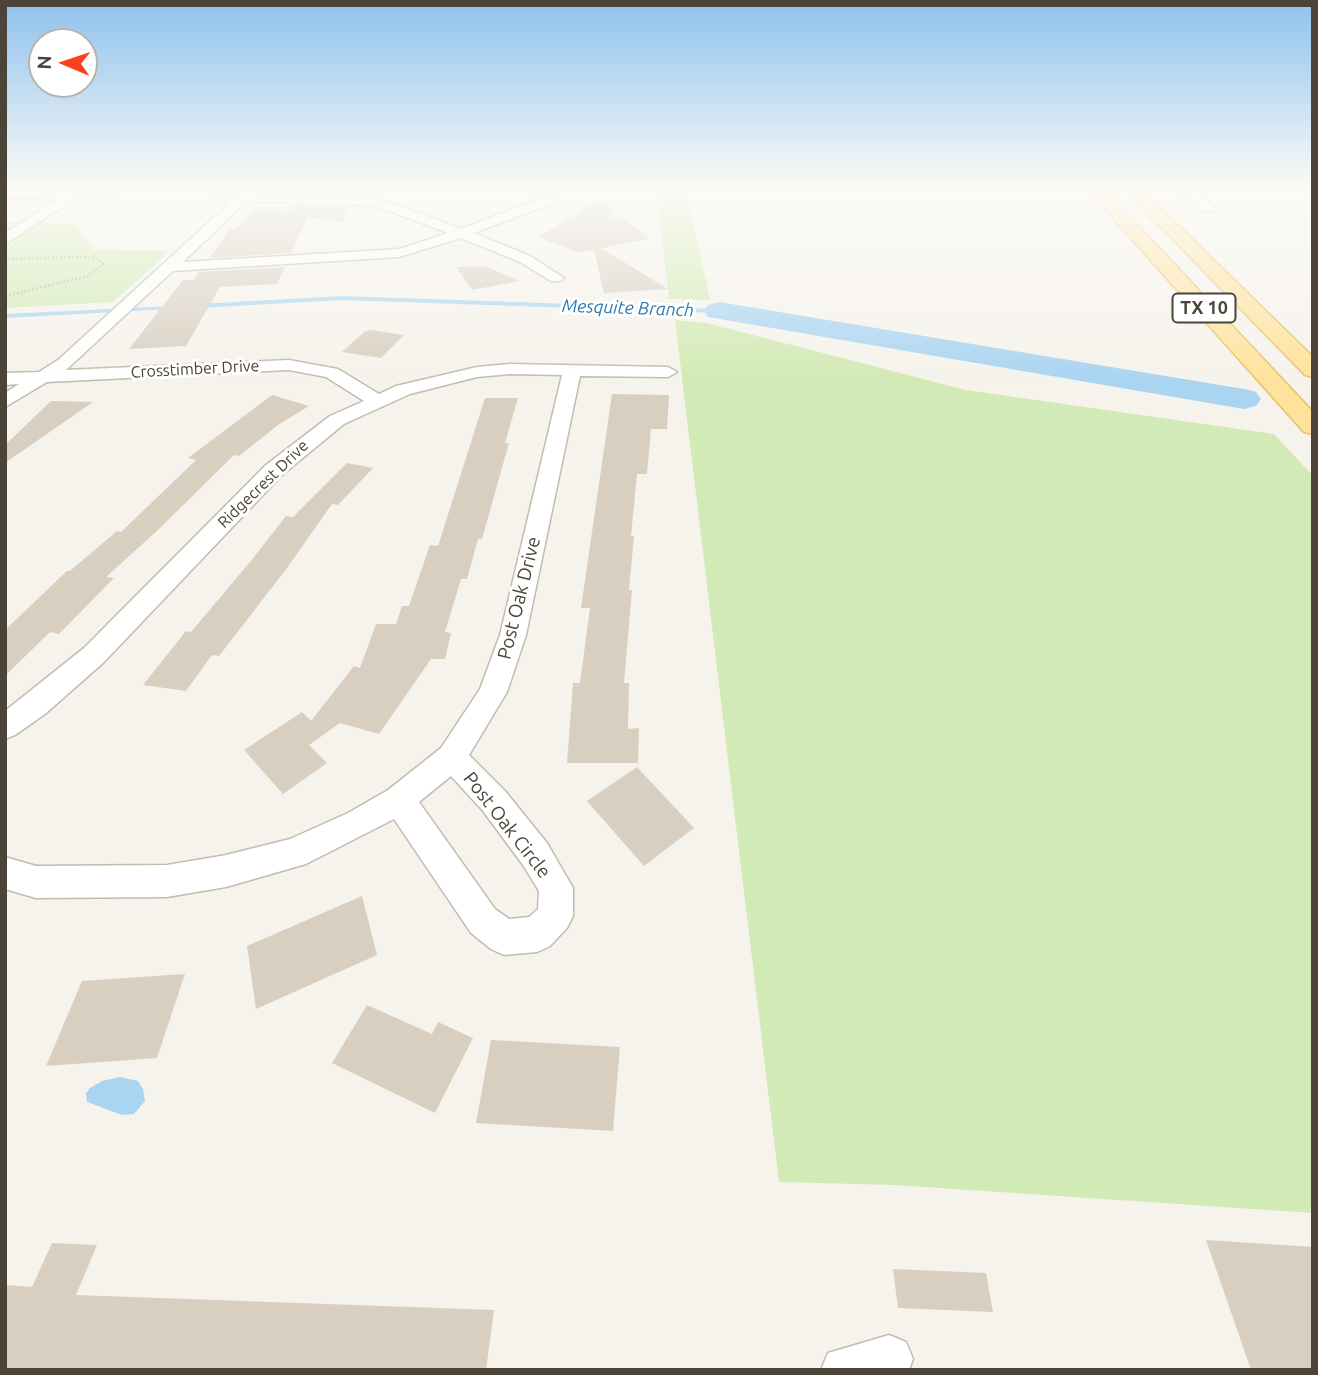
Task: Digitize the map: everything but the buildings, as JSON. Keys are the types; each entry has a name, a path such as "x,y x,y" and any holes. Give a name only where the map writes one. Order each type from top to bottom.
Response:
{"main road":[{"name":"TX 10","path":"1153,252 1313,427"},
{"name":"TX 10","path":"1195,252 1313,370"}],"street":[{"path":"5,401 64,364 183,252"},
{"path":"167,267 365,257 403,252"},
{"path":"508,252 556,278"},
{"name":"Crosstimber Drive","path":"5,379 289,365 332,373 376,400"},
{"name":"Ridgecrest Drive","path":"5,727 35,706 94,655 298,449 337,420 376,400 438,379 477,372 510,369 668,372"},
{"name":"Post Oak Drive","path":"5,873 36,882 167,881 226,871 294,853 398,800 452,757 493,692 513,635 572,370"},
{"name":"Post Oak Circle","path":"398,800 483,921 504,937 537,934 555,916 556,888 535,854 494,801 452,757"}],"path":[{"path":"5,259 79,257 96,258 103,264 88,276 5,296"}],"green space":[{"path":"5,252 169,252 113,302 5,308"},
{"path":"664,252 700,252 710,300 669,299"},
{"path":"675,320 707,323 966,390 1274,434 1313,476 1313,1213 895,1185 779,1182"}],"water":[{"path":"120,1077 138,1081 143,1089 145,1101 134,1114 122,1115 87,1102 86,1093 90,1088 102,1081"}],"waterway":[{"name":"Mesquite Branch","path":"199,306 342,298 719,311"},
{"name":"Mesquite Branch","path":"5,316 171,307"},
{"name":"Mesquite Branch","path":"719,311 1244,399"}]}
